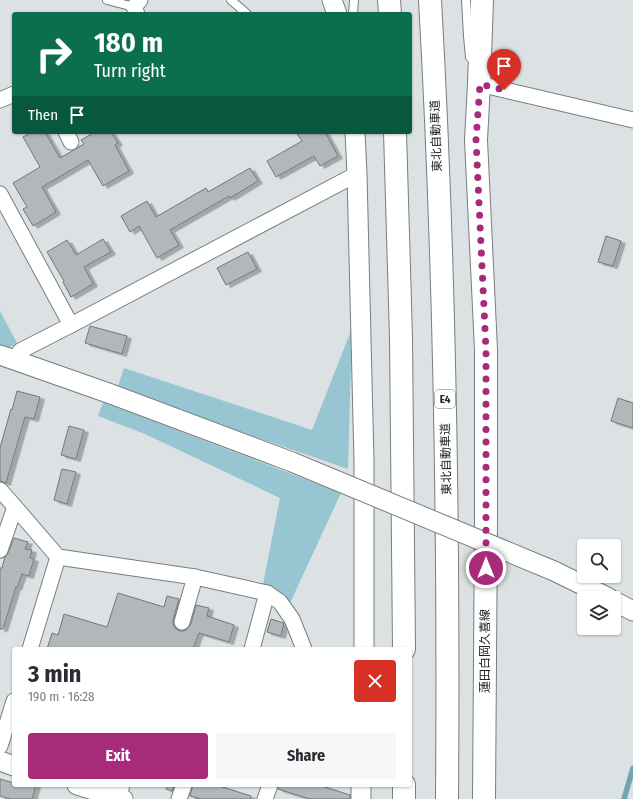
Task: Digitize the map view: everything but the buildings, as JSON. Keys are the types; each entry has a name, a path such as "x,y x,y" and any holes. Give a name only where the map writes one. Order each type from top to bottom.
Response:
{"main road":[{"path":"389,0 390,12"},
{"name":"東北自動車道","path":"430,0 442,288 446,452 448,670 447,799"},
{"name":"蓮田白岡久喜線","path":"482,0 480,84 476,140 486,358 484,799"},
{"path":"395,134 402,337 404,647"},
{"path":"404,787 404,799"}],"street":[{"path":"332,0 336,12"},
{"path":"480,84 633,120"},
{"path":"0,100 12,95"},
{"path":"355,134 364,461 364,647"},
{"path":"7,358 357,174"},
{"path":"0,194 71,325"},
{"path":"7,358 111,394 292,462 554,571 595,591"},
{"path":"0,490 58,557 195,577 267,593 280,602 292,619 303,647"},
{"path":"0,550 15,507"},
{"path":"31,647 58,557"},
{"path":"182,622 195,577"},
{"path":"253,647 267,593"},
{"path":"621,605 633,611"},
{"path":"0,746 12,707"},
{"path":"0,761 12,765"},
{"path":"87,787 121,794"},
{"path":"179,799 183,787"},
{"path":"265,799 269,787"}],"lane":[{"path":"107,0 137,7"},
{"path":"231,0 245,12"},
{"path":"353,12 354,0"},
{"path":"466,0 470,58 480,84"}],"shaded area":[{"path":"0,311 17,343 5,350 0,348"},
{"path":"352,328 348,469 117,389 124,368 312,430"},
{"path":"103,402 341,493 290,603 275,590 263,584 280,498 145,434 98,416"}],"waterway":[{"path":"624,799 633,768"}],"route":[{"path":"486,568 486,350 476,140 480,84 504,90"}]}
